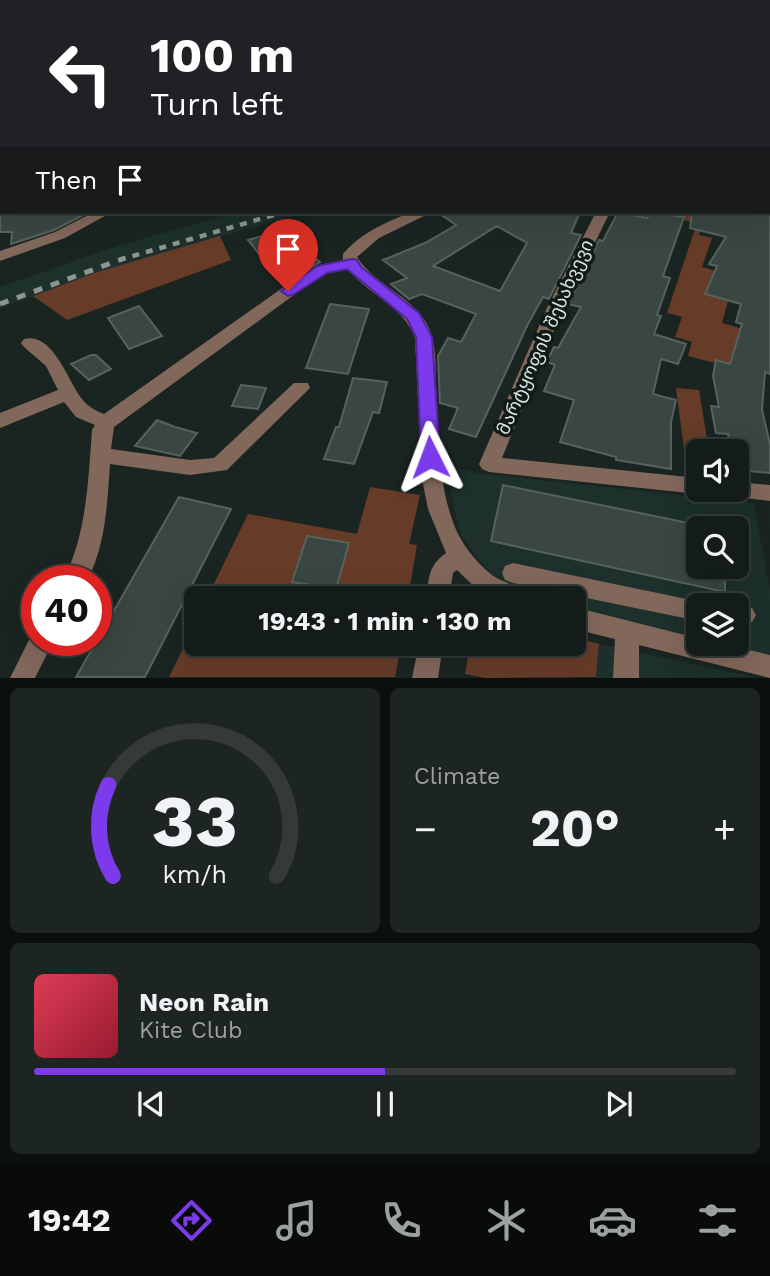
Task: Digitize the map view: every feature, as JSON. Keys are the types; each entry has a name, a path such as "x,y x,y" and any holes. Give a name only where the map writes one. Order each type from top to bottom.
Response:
{"street":[{"path":"0,256 60,235 102,214"},
{"path":"420,214 375,233 358,244 349,257 354,269 414,317 424,337 430,457 439,516 457,556 490,586"},
{"name":"მარტყოფის შესახვევი","path":"602,214 554,310 488,464 686,485"},
{"path":"82,565 91,545 102,430 107,422 311,275 322,269 352,263"},
{"path":"30,343 52,362 67,394 84,413 107,422"},
{"path":"100,457 127,456 187,468 204,469 220,465 301,388"},
{"path":"0,421 67,394"},
{"path":"749,491 770,494"},
{"path":"440,586 442,568 457,556"},
{"path":"513,573 686,608"},
{"path":"586,621 686,646"},
{"path":"626,677 627,632"},
{"path":"22,677 33,656"},
{"path":"425,677 428,656"},
{"path":"726,656 770,667"}],"shaded area":[{"path":"231,214 300,214 94,273 0,309 0,287 117,246"},
{"path":"655,214 706,214 699,235 712,238 702,267 716,271 709,296 728,301 722,323 747,330 738,369 688,356 692,342 675,337 682,317 667,313 697,223"},
{"path":"220,236 231,260 67,320 33,296 94,273"},
{"path":"676,388 699,390 707,439 686,439 685,457"},
{"path":"444,464 476,473 686,496 686,502 754,503 770,593 770,656 749,651 749,593 686,593 686,635 586,610 586,586 512,586 491,575 461,536"},
{"path":"370,487 420,495 409,544 417,545 410,586 213,586 248,514 357,534"},
{"path":"586,640 599,644 596,677 485,678 465,674 468,656 586,656"},
{"path":"599,644 754,677 596,678"},
{"path":"184,646 184,656 399,656 395,677 169,677"}],"building":[{"path":"0,214 85,214 54,230 11,244 12,232 0,232"},
{"path":"440,214 579,214 571,233 581,235 549,299 543,297 527,326 476,437 449,429 458,408 440,403 438,356 448,338 461,342 476,314 422,294 409,299 391,284 407,278 383,260 425,243 456,225","holes":["497,226 527,243 500,291 433,266"]},
{"path":"617,214 647,218 649,214 684,217 663,276 670,278 657,315 661,316 654,334 686,344 678,364 661,359 653,394 676,400 671,422 671,469 616,460 616,457 560,442 574,400 544,391 555,365 547,362 581,307 568,304 599,240 603,241"},
{"path":"692,214 770,214 770,374 765,372 762,410 770,444 770,473 749,471 749,439 729,439 728,434 716,433 711,406 719,407 713,376 716,360 730,364 742,324 736,322 741,304 705,294 717,266 709,264 726,237 690,228"},
{"path":"283,230 302,252 305,250 320,262 284,282 266,266 268,265 248,240"},
{"path":"330,304 369,309 348,374 306,368"},
{"path":"139,306 162,336 129,349 108,318"},
{"path":"96,355 111,369 89,380 71,364"},
{"path":"353,378 387,382 379,413 373,412 354,464 324,459 336,427 339,427"},
{"path":"241,385 266,388 258,409 232,406"},
{"path":"157,420 197,433 180,456 135,446"},
{"path":"503,485 686,523 686,579 725,579 725,592 491,541"},
{"path":"179,497 231,509 192,586 184,586 184,601 145,677 76,677 88,656 112,656 112,614"},
{"path":"307,536 349,543 337,586 292,582"}],"railway":[{"path":"122,259 277,214"},
{"path":"0,304 122,259"}],"route":[{"path":"288,291 322,269 352,263 354,269 414,317 424,337 430,457"}]}
